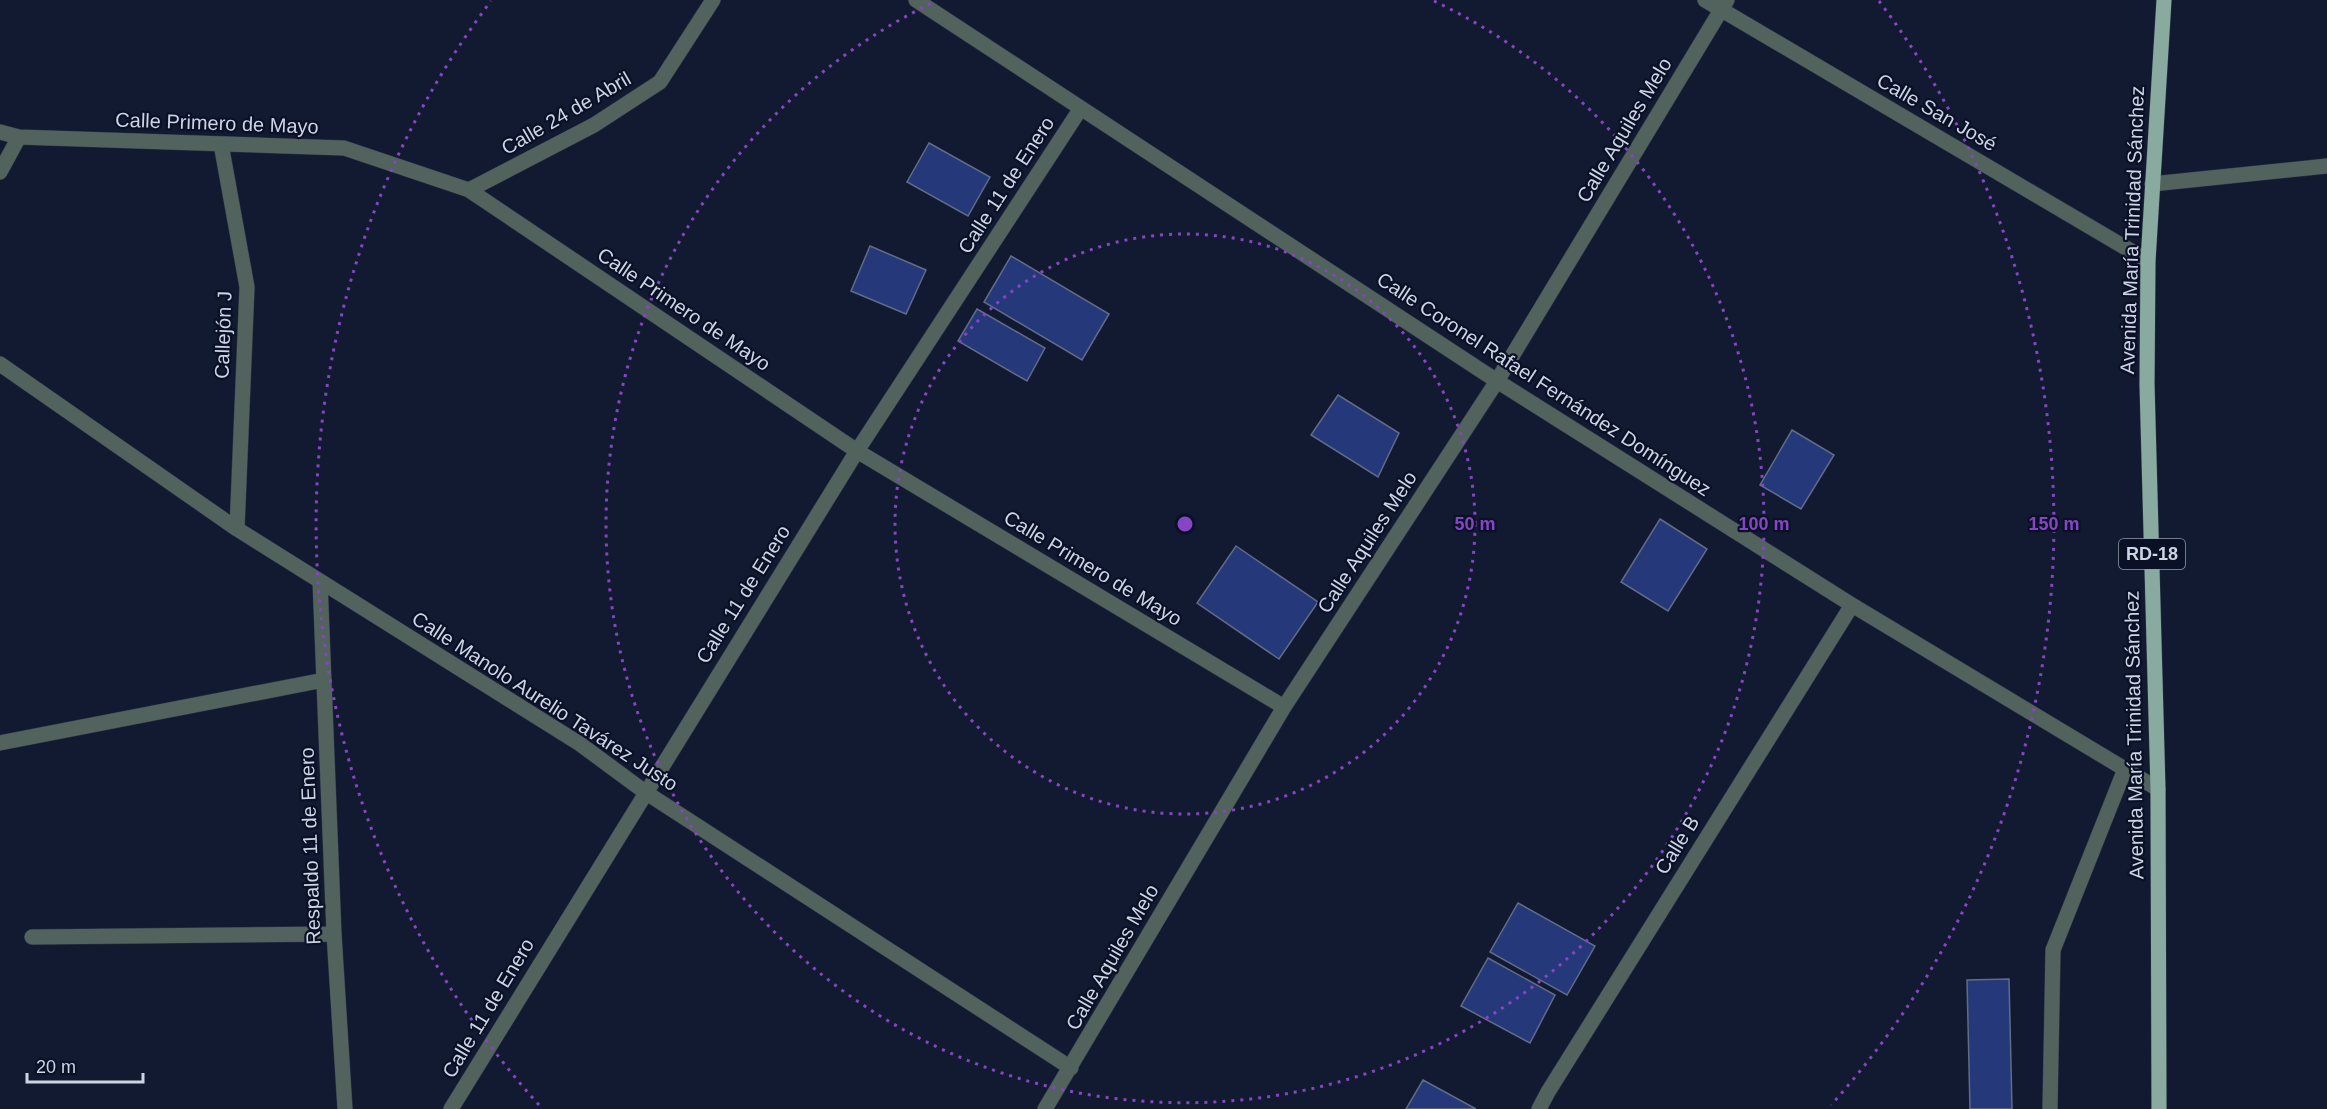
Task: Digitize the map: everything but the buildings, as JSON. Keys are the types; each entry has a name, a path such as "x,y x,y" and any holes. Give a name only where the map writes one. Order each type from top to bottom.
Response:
{"main road":[{"name":"Avenida María Trinidad Sánchez","path":"2159,1109 2158,789 2147,384 2148,261 2164,0"}],"street":[{"name":"Calle 24 de Abril","path":"468,190 594,125 660,82 713,0"},
{"name":"Calle Coronel Rafael Fernández Domínguez","path":"916,0 1497,381 1852,605 2158,789"},
{"name":"Calle San José","path":"1705,0 1724,5 2148,261"},
{"name":"Calle Aquiles Melo","path":"1045,1109 1284,707 1497,381 1724,5"},
{"name":"Calle 11 de Enero","path":"451,1109 857,451 1081,108"},
{"name":"Calle Primero de Mayo","path":"0,132 19,137 344,148 468,190 857,451 1284,707"},
{"path":"0,172 19,137"},
{"name":"Callejón J","path":"221,144 247,287 237,529"},
{"path":"2152,184 2327,166"},
{"name":"Calle Manolo Aurelio Tavárez Justo","path":"0,364 237,529 580,744 645,792 1071,1068"},
{"name":"Respaldo 11 de Enero","path":"320,581 334,934 345,1109"},
{"name":"Calle B","path":"1539,1109 1852,605"},
{"path":"0,743 324,680"},
{"path":"2050,1109 2054,950 2125,769"},
{"path":"32,937 334,934"}]}
